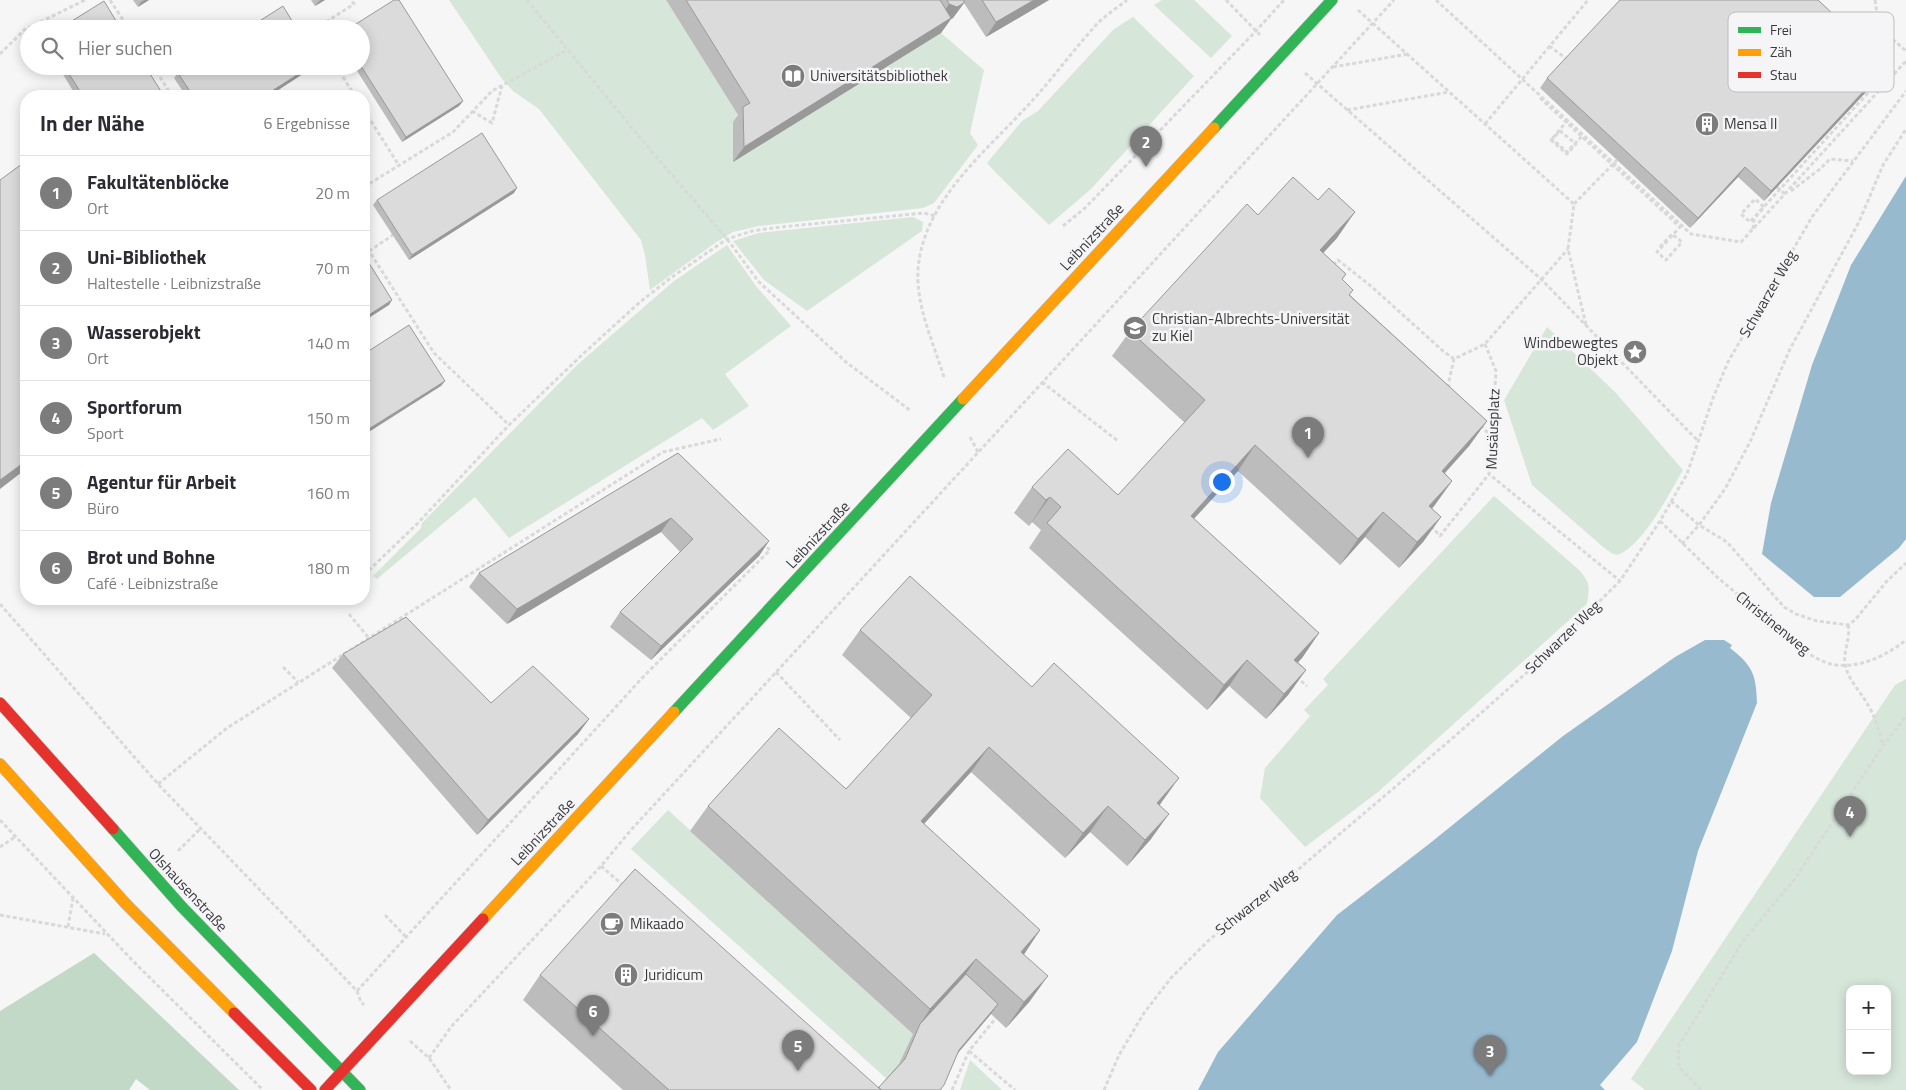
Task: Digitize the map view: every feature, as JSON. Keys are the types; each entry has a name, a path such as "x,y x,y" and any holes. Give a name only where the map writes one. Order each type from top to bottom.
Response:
{"street":[{"name":"Leibnizstraße","path":"325,1090 1332,0"},
{"name":"Olshausenstraße","path":"0,704 182,907 360,1090"},
{"path":"0,764 126,904 311,1090"}],"path":[{"path":"44,20 84,0"},
{"path":"110,0 123,20"},
{"path":"329,20 354,4 351,0"},
{"path":"527,0 727,239 759,282 839,356 935,430"},
{"path":"978,452 954,409 922,308 918,286 918,268 923,243 934,216 966,171 1031,102 1098,23 1127,0"},
{"path":"1226,0 1256,31 1541,278 1698,441"},
{"path":"1062,226 1085,208 1284,0"},
{"path":"429,1058 451,1027 601,866 631,830 1394,0"},
{"path":"1436,0 1616,162 1691,234 1742,242 1878,92"},
{"path":"1485,124 1588,0"},
{"path":"1355,6 1574,204"},
{"path":"0,54 20,34"},
{"path":"1894,41 1906,52"},
{"path":"1549,46 1567,59"},
{"path":"370,183 452,132 492,90 567,50"},
{"path":"1332,67 1408,54"},
{"path":"1894,74 1906,61"},
{"path":"159,75 168,90"},
{"path":"342,75 351,90"},
{"path":"472,111 492,123 502,85"},
{"name":"Schwarzer Weg","path":"1104,1090 1119,1055 1144,1013 1171,978 1209,940 1288,878 1455,736 1533,667 1620,581 1660,521 1686,474 1728,362 1812,217 1906,91"},
{"path":"1347,110 1450,92"},
{"path":"1753,229 1754,219 1869,92"},
{"path":"1540,98 1680,227 1669,238 1657,252 1666,260 1682,242 1672,234 1669,238"},
{"path":"370,120 398,164"},
{"path":"1568,120 1551,140 1567,154 1576,144 1572,140 1560,130 1552,139 1567,152 1582,136"},
{"path":"1682,544 1699,525 1725,489 1750,442 1790,349 1858,222 1882,165 1906,129"},
{"path":"1785,194 1820,170 1830,159 1853,161"},
{"path":"1586,326 1568,249 1574,204 1616,162"},
{"path":"1777,187 1785,194"},
{"path":"1755,199 1764,207 1760,212 1750,222 1742,214 1755,199"},
{"path":"370,569 418,523 509,426 584,353 640,302 727,239 752,231 781,227 924,213 934,216"},
{"path":"370,250 393,235"},
{"path":"1454,359 1485,344 1568,249"},
{"path":"370,253 434,353 509,426"},
{"path":"1332,266 1338,260 1372,287 1454,359"},
{"name":"Musäusplatz","path":"1485,344 1496,372 1489,474 1620,581"},
{"path":"429,356 434,353"},
{"path":"1454,359 1448,386 1454,393"},
{"path":"1042,382 1118,440"},
{"path":"1479,423 1492,438"},
{"path":"158,784 227,728 663,452 721,439"},
{"path":"675,449 681,457"},
{"path":"1429,524 1440,536 1489,474"},
{"path":"1671,501 1699,525 1727,542 1784,607 1796,614 1817,621 1848,625 1855,620 1887,581 1906,563"},
{"name":"Christinenweg","path":"1660,521 1717,577 1806,652 1821,661 1845,665 1876,658 1896,648 1906,640"},
{"path":"357,991 644,676 770,550 762,543"},
{"path":"0,604 158,784 357,991 361,1002"},
{"path":"349,614 368,637"},
{"path":"1848,625 1849,636 1845,665 1857,690 1867,702 1876,720 1883,746"},
{"path":"283,667 298,682"},
{"path":"1290,671 1307,686"},
{"path":"776,672 840,740"},
{"path":"1701,1090 1679,1067 1678,1047 1743,941 1794,880 1883,746 1906,716"},
{"path":"0,820 106,934 263,1090"},
{"path":"178,851 201,828"},
{"path":"0,847 15,837"},
{"path":"601,866 630,891"},
{"path":"68,927 73,898"},
{"path":"0,915 106,934"},
{"path":"386,915 407,938"},
{"path":"952,1090 969,1051 996,1018"},
{"path":"969,1051 1015,1090"}],"green space":[{"path":"449,0 666,0 740,118 733,122 734,161 941,33 984,70 970,133 978,145 934,203 923,208 759,226 733,232 650,290 641,240 539,109 513,91 502,79"},
{"path":"1162,0 1194,0 1232,36 1211,58 1154,5"},
{"path":"1133,17 1194,76 1091,189 1049,225 987,163 1022,121 1038,111 1114,29"},
{"path":"913,217 923,222 922,231 807,311 764,280 733,241 758,233"},
{"path":"727,245 756,286 791,326 725,374 749,406 713,430 702,418 509,538 475,497 377,579 373,576 421,528 422,523 577,365 674,281"},
{"path":"1547,327 1616,393 1683,470 1646,530 1628,549 1618,555 1603,547 1532,485 1504,400"},
{"path":"1494,496 1582,573 1588,585 1587,604 1378,792 1305,847 1260,798 1265,768 1310,716 1304,710 1328,685 1323,679"},
{"path":"1906,679 1906,1090 1645,1090 1631,1079 1895,685"},
{"path":"668,810 913,1034 898,1069 888,1080 631,849"},
{"path":"94,953 239,1090 150,1090 136,1079 129,1090 0,1090 0,1011"},
{"path":"970,1060 1002,1090 960,1090"}],"water":[{"path":"1906,176 1906,539 1899,548 1840,597 1814,597 1762,554 1771,503 1812,365 1851,265"},
{"path":"1705,640 1724,640 1732,645 1730,648 1744,660 1752,671 1756,685 1757,703 1698,851 1672,951 1637,1042 1600,1085 1605,1090 1198,1090 1218,1052 1337,915 1563,736 1675,657"}],"building":[{"path":"394,0 399,0 463,101 406,137 367,75 370,75 370,20 362,20"},
{"name":"Universitätsbibliothek","path":"686,0 940,0 951,18 744,147 743,107 750,103"},
{"path":"947,0 964,0 964,3 957,7 949,4"},
{"path":"982,0 1034,0 996,22"},
{"name":"Mensa II","path":"1620,0 1818,0 1831,12 1728,12 1728,92 1863,92 1771,191 1745,167 1698,218 1547,78"},
{"path":"104,1 116,20 73,20"},
{"path":"283,6 292,20 261,20"},
{"path":"70,75 151,75 160,90 79,90"},
{"path":"179,75 297,75 273,90 189,90"},
{"path":"482,133 517,188 412,255 377,200"},
{"path":"20,165 20,465 0,480 0,180"},
{"path":"1293,177 1318,200 1329,188 1355,212 1320,250 1346,274 1342,279 1353,290 1349,295 1487,421 1442,471 1452,481 1429,506 1441,517 1417,542 1383,512 1358,539 1255,445 1191,516 1319,633 1294,660 1306,670 1284,694 1247,660 1224,685 1047,523 1061,507 1050,497 1046,500 1032,487 1068,449 1118,495 1205,400 1130,331 1247,204 1258,215"},
{"path":"370,265 392,300 370,314"},
{"path":"409,325 445,381 370,428 370,350"},
{"path":"678,453 769,541 661,646 620,612 693,539 671,518 517,609 479,573"},
{"path":"910,576 1032,687 1054,663 1179,778 1157,803 1169,814 1145,840 1108,806 1083,833 989,747 921,821 1040,930 1021,952 1048,976 1024,1002 976,959 930,1009 708,806 779,728 846,789 932,695 860,630"},
{"path":"406,617 491,703 533,666 589,719 488,820 343,654"},
{"name":"Juridicum","path":"635,869 881,1090 669,1090 540,975"},
{"path":"966,974 998,1004 959,1050 944,1085 940,1090 881,1090 879,1087 905,1059 920,1024"}],"traffic: fast":[{"path":"1214,128 1332,0"},
{"path":"674,712 963,399"},
{"path":"113,829 182,907 360,1090"}],"traffic: slow":[{"path":"963,399 1214,128"},
{"path":"483,919 674,712"},
{"path":"0,764 126,904 234,1013"}],"traffic: jam":[{"path":"0,703 113,829"},
{"path":"325,1090 483,919"},
{"path":"234,1013 311,1090"}],"place":[{"name":"Universitätsbibliothek","path":"793,76"},
{"name":"Mensa II","path":"1707,124"},
{"name":"Uni-Bibliothek","path":"1146,167"},
{"name":"Christian-Albrechts-Universität zu Kiel","path":"1135,328"},
{"name":"Windbewegtes Objekt","path":"1635,352"},
{"name":"Fakultätenblöcke","path":"1308,458"},
{"name":"Sportforum","path":"1850,837"},
{"name":"Mikaado","path":"612,924"},
{"name":"Juridicum","path":"626,975"},
{"name":"Brot und Bohne","path":"593,1036"},
{"name":"Agentur für Arbeit","path":"798,1071"},
{"name":"Wasserobjekt","path":"1490,1076"}]}
